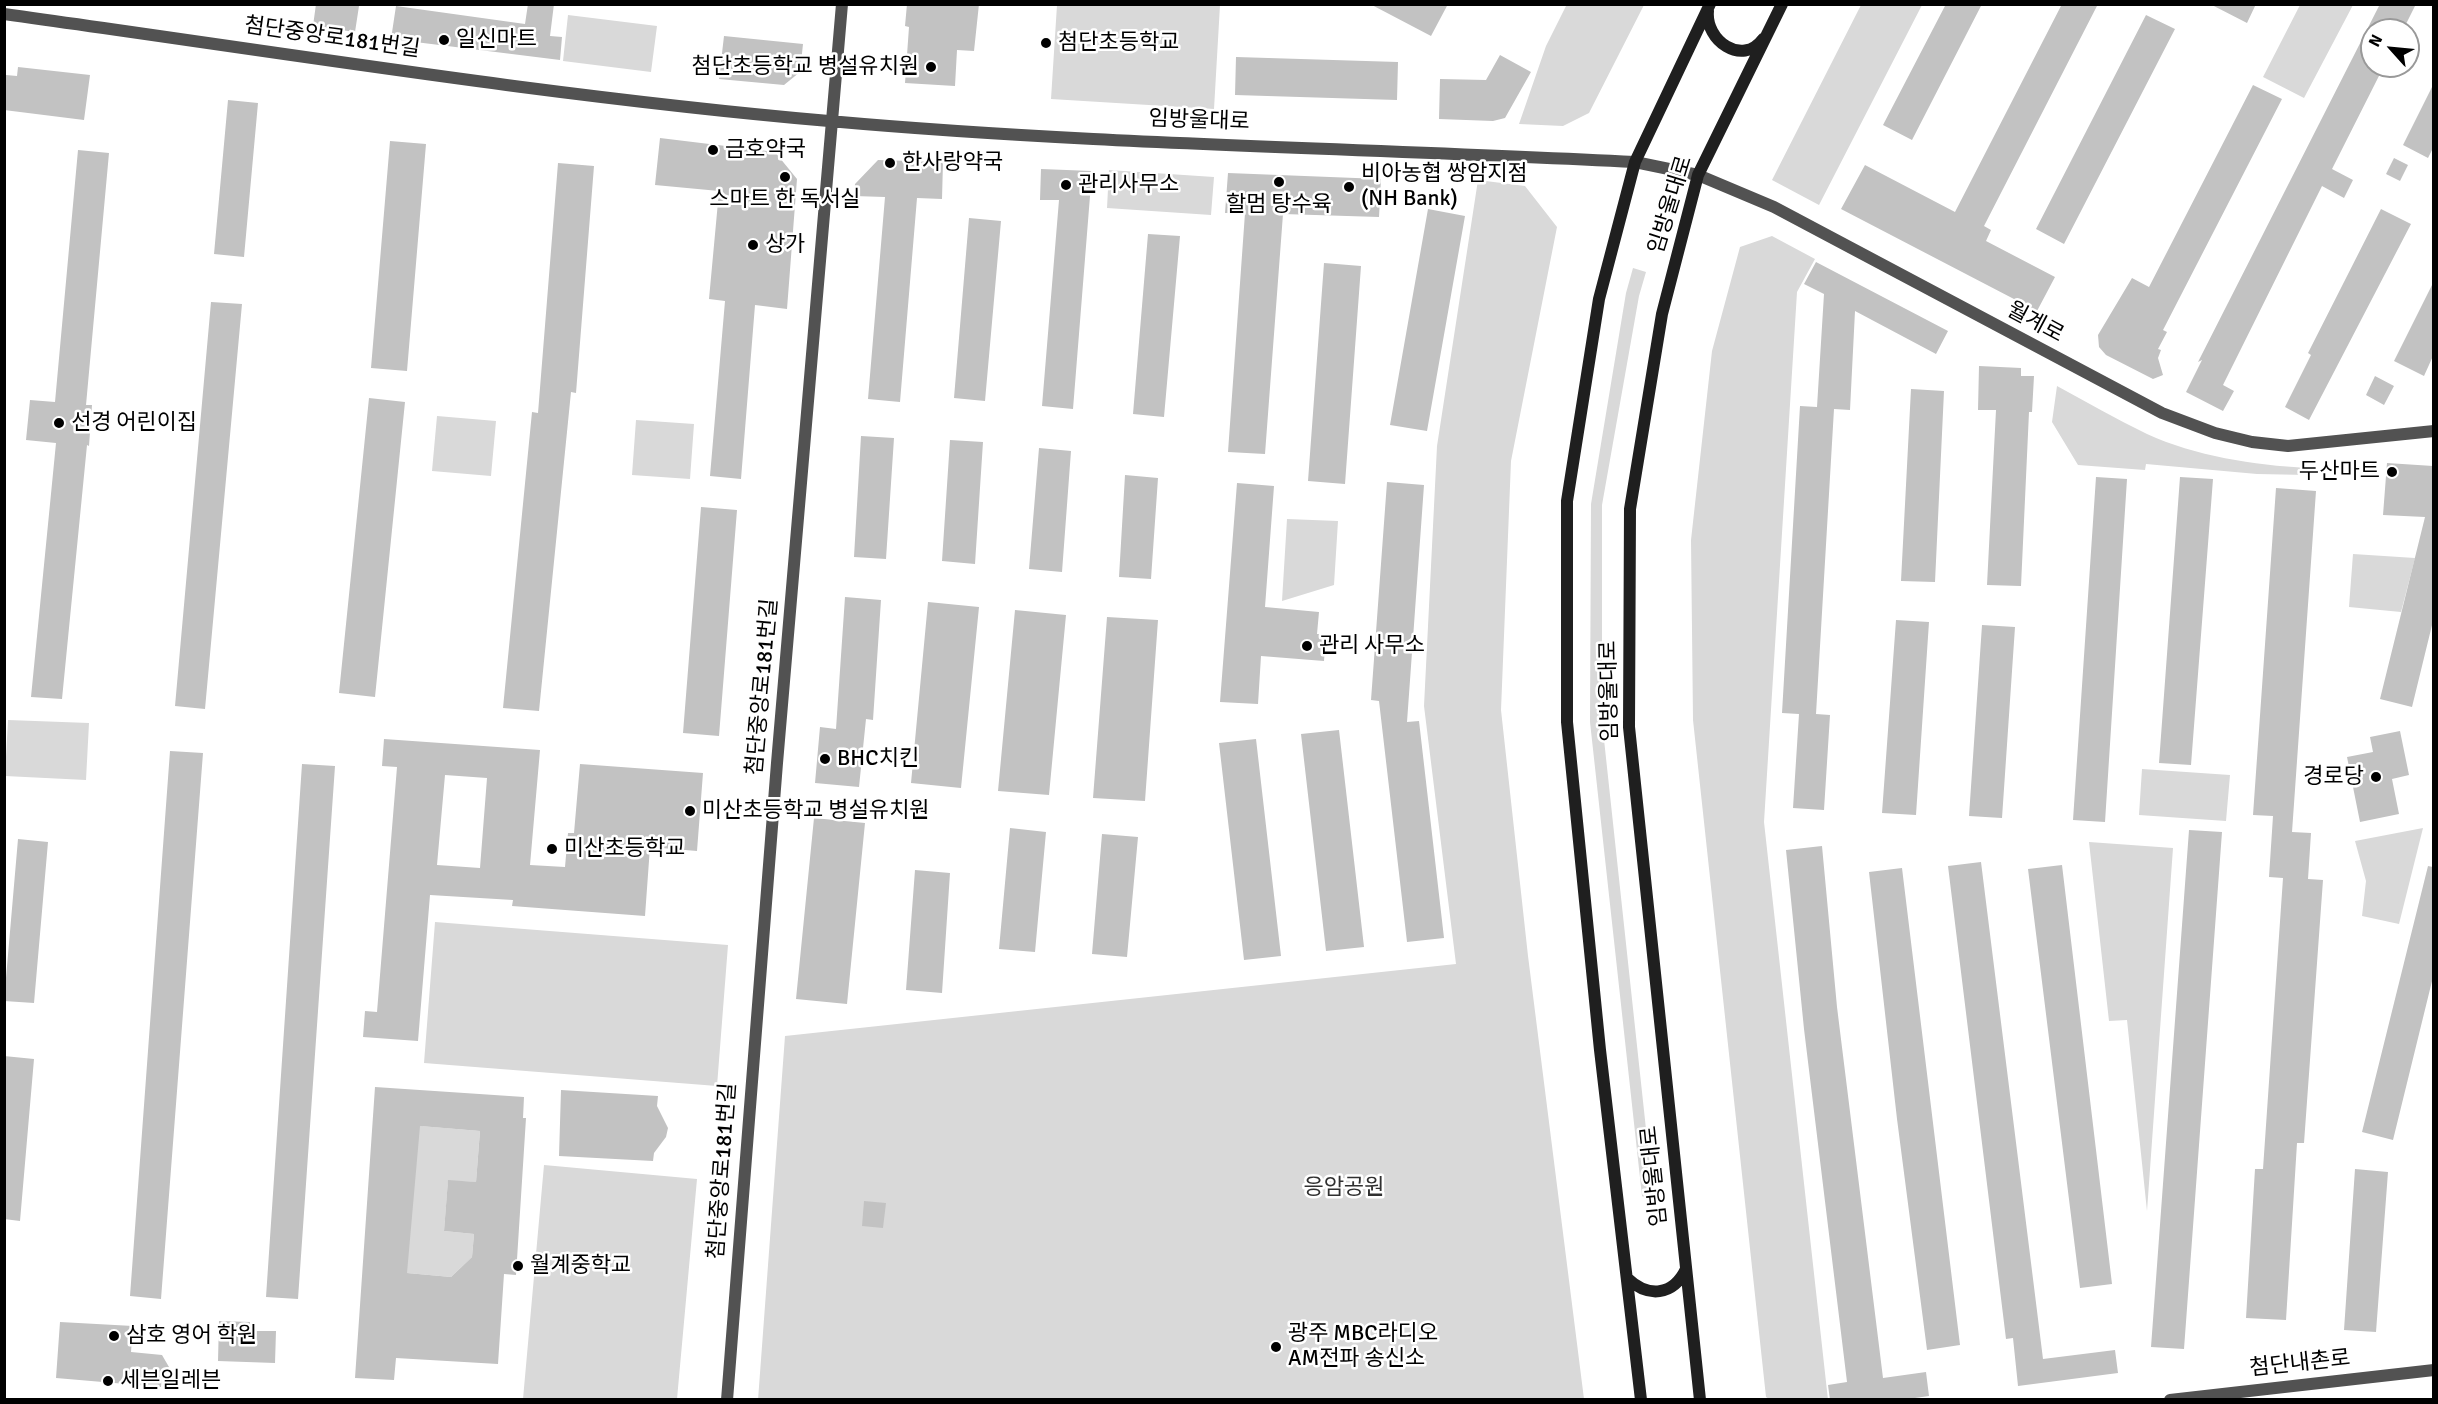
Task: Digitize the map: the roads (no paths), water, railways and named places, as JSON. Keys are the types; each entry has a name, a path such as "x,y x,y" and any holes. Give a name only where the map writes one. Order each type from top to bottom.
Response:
{"main road":[{"path":"1710,4 1707,19 1709,29 1722,45 1731,49 1752,48 1761,42 1769,29"},
{"name":"임방울대로","path":"1641,1400 1600,1050 1567,722 1567,501 1599,299 1635,162 1710,4"},
{"name":"임방울대로","path":"1700,1400 1629,727 1630,508 1662,314 1698,175 1782,4"},
{"path":"1627,1278 1636,1287 1656,1293 1675,1286 1686,1269"}],"street":[{"name":"첨단중앙로181번길","path":"727,1400 777,764 842,4"},
{"name":"첨단중앙로181번길","path":"4,15 695,109 833,122"},
{"name":"임방울대로","path":"833,122 1018,135 1635,162"},
{"name":"월계로","path":"1635,162 1698,175 1774,207 2162,413 2215,433 2252,442 2288,446 2433,431"},
{"name":"첨단내촌로","path":"2170,1400 2433,1370"}],"place":[{"name":"일신마트","path":"444,40"},
{"name":"첨단초등학교","path":"1046,43"},
{"name":"첨단초등학교 병설유치원","path":"931,67"},
{"name":"금호약국","path":"713,150"},
{"name":"한사랑약국","path":"890,163"},
{"name":"스마트 한 독서실","path":"785,177"},
{"name":"할멈 탕수육","path":"1279,182"},
{"name":"관리사무소","path":"1066,185"},
{"name":"비아농협 쌍암지점 (NH Bank)","path":"1349,187"},
{"name":"상가","path":"753,245"},
{"name":"선경 어린이집","path":"59,423"},
{"name":"두산마트","path":"2392,472"},
{"name":"관리 사무소","path":"1307,646"},
{"name":"BHC치킨","path":"825,759"},
{"name":"경로당","path":"2376,777"},
{"name":"미산초등학교 병설유치원","path":"690,811"},
{"name":"미산초등학교","path":"552,849"},
{"name":"월계중학교","path":"518,1266"},
{"name":"삼호 영어 학원","path":"114,1336"},
{"name":"광주 MBC라디오 AM전파 송신소","path":"1276,1347"},
{"name":"세븐일레븐","path":"108,1381"}],"park label":[{"name":"응암공원","path":"1344,1188"}]}
